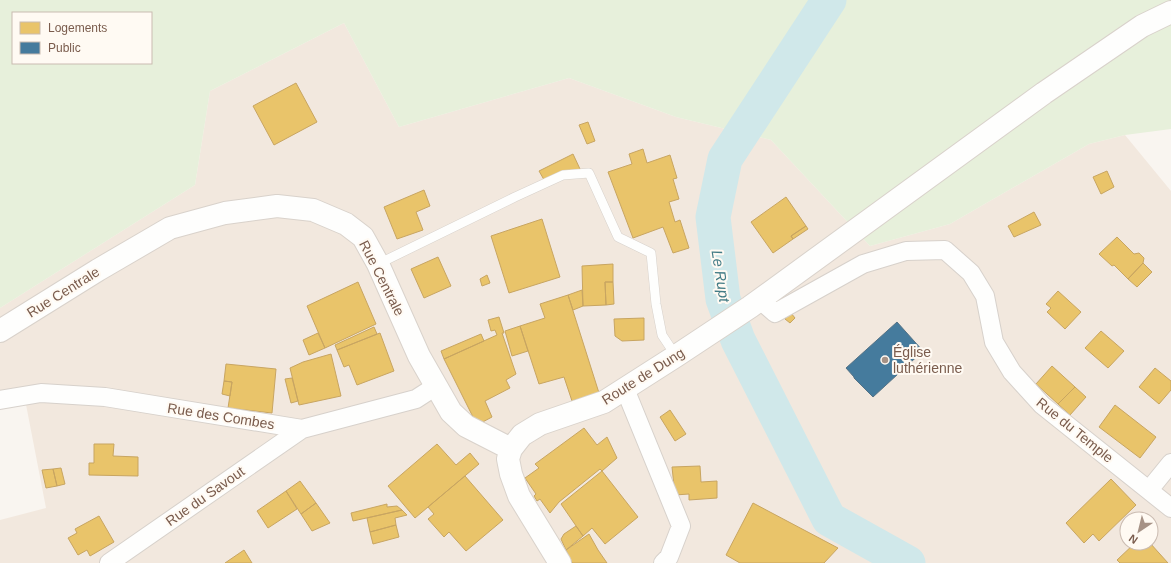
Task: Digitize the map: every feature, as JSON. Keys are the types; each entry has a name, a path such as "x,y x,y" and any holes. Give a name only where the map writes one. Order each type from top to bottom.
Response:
{"main road":[{"name":"Route de Dung","path":"511,449 522,435 540,424 604,402 708,335 755,303 1044,93 1142,26 1171,12"},
{"name":"Rue Centrale","path":"0,331 98,270 170,228 225,212 277,206 313,210 346,224 363,237 378,264 419,356 451,412 466,426 511,449"},
{"path":"511,449 508,459 518,496 560,563"}],"street":[{"name":"Rue du Temple","path":"755,303 776,313 863,264 906,251 945,250 971,273 985,296 994,342 1012,372 1042,405 1171,508"},
{"name":"Rue des Combes","path":"0,400 41,393 105,396 302,429 416,399 436,386"},
{"path":"625,389 681,526 668,557 663,563"},
{"name":"Rue du Savout","path":"109,563 302,429"},
{"path":"1149,490 1171,463"}],"lane":[{"path":"378,264 563,175 589,173 618,238 652,253 656,304 662,336 676,356"}],"shaded area":[{"path":"344,23 399,127 569,78 676,117 771,140 870,246 950,224 1089,144 1125,135 1171,191 1171,563 0,563 0,520 46,508 23,389 0,392 0,308 195,185 210,91"}],"green space":[{"path":"0,0 1171,0 1171,129 1125,135 1089,144 950,224 870,246 771,140 676,117 569,78 399,127 344,23 210,91 195,185 0,308"}],"building: Logements":[{"path":"296,83 317,122 274,145 253,106"},
{"path":"588,122 595,141 587,144 579,125"},
{"path":"643,149 647,163 670,155 677,178 673,179 679,199 669,202 675,222 680,220 689,248 673,253 663,227 633,238 608,172 632,164 629,154"},
{"path":"573,154 580,169 547,185 539,171"},
{"path":"1107,171 1114,187 1101,194 1093,177"},
{"path":"424,190 430,206 416,212 423,230 397,239 384,207"},
{"path":"786,197 806,226 791,236 793,239 773,253 751,222"},
{"path":"1034,212 1041,225 1014,237 1008,226"},
{"path":"542,219 560,277 509,293 491,236"},
{"path":"806,226 808,229 793,239 791,236"},
{"path":"1117,237 1134,254 1139,253 1144,258 1143,263 1128,279 1114,265 1112,266 1099,254"},
{"path":"438,257 451,286 424,298 411,269"},
{"path":"1143,263 1152,272 1137,287 1128,279"},
{"path":"613,264 613,282 605,282 606,305 583,306 582,266"},
{"path":"487,275 490,283 482,286 480,279"},
{"path":"358,282 376,324 325,348 307,306"},
{"path":"605,282 613,282 614,304 606,305"},
{"path":"582,290 583,306 573,310 568,295"},
{"path":"1058,291 1081,312 1065,329 1047,312 1051,308 1046,304"},
{"path":"568,295 599,393 572,401 564,377 539,384 520,326 545,318 540,304"},
{"path":"791,313 795,318 790,323 785,319"},
{"path":"499,317 504,333 502,333 516,374 506,380 510,388 485,401 492,417 477,425 444,359 497,335 495,330 491,331 488,320"},
{"path":"644,318 644,340 622,341 615,336 614,319"},
{"path":"520,326 528,351 512,356 505,331"},
{"path":"374,327 377,334 337,350 335,345"},
{"path":"1101,331 1124,351 1108,368 1085,348"},
{"path":"318,333 325,348 309,355 303,340"},
{"path":"380,333 394,371 357,385 349,365 344,367 337,350"},
{"path":"481,334 484,341 444,359 441,351"},
{"path":"331,354 341,396 299,405 290,368 303,362"},
{"path":"226,364 276,369 272,413 228,408 232,382 224,381"},
{"path":"1052,366 1075,387 1058,404 1036,384"},
{"path":"1155,368 1171,381 1171,390 1159,404 1139,387"},
{"path":"292,378 298,401 291,403 285,379"},
{"path":"224,381 232,382 230,396 222,394"},
{"path":"1075,387 1086,397 1070,415 1058,404"},
{"path":"1115,405 1156,437 1140,458 1099,427"},
{"path":"670,410 686,434 675,441 660,417"},
{"path":"584,428 597,445 607,437 617,458 602,471 600,469 559,502 550,513 540,499 537,501 534,496 536,494 525,478 539,468 535,464"},
{"path":"94,444 114,444 113,456 138,457 138,476 89,475 89,463 94,463"},
{"path":"437,444 456,465 470,453 479,464 415,518 388,486"},
{"path":"700,466 701,482 717,481 717,498 689,500 689,494 675,495 672,467"},
{"path":"61,468 65,484 57,486 53,469"},
{"path":"53,469 57,486 46,488 42,470"},
{"path":"602,471 638,517 605,544 592,528 583,536 561,504"},
{"path":"465,476 503,520 466,551 449,532 444,537 428,519 434,514 428,507"},
{"path":"1111,479 1136,505 1130,511 1119,511 1119,522 1099,541 1093,534 1084,543 1066,523"},
{"path":"300,481 316,503 301,514 286,491"},
{"path":"286,491 297,509 268,528 257,511"},
{"path":"316,503 330,523 312,531 301,514"},
{"path":"753,503 838,548 824,563 740,563 726,555"},
{"path":"387,504 387,507 397,506 402,510 353,521 351,513"},
{"path":"402,510 407,515 395,518 396,525 370,532 367,518"},
{"path":"99,516 114,542 90,556 87,550 78,555 68,538 77,533 75,529"},
{"path":"396,525 399,537 373,544 370,532"},
{"path":"576,526 583,536 566,550 561,539 564,534"},
{"path":"589,534 607,563 572,563 566,550"},
{"path":"244,550 252,563 225,563"},
{"path":"1127,551 1157,551 1168,563 1120,563 1117,560"}],"building: Public":[{"name":"Église luthérienne","path":"897,322 923,351 873,397 846,368"}],"waterway":[{"name":"Le Rupt","path":"829,0 725,159 713,217 723,299 738,340 829,519 908,563"}],"place":[{"name":"Église luthérienne","path":"885,360"}]}
